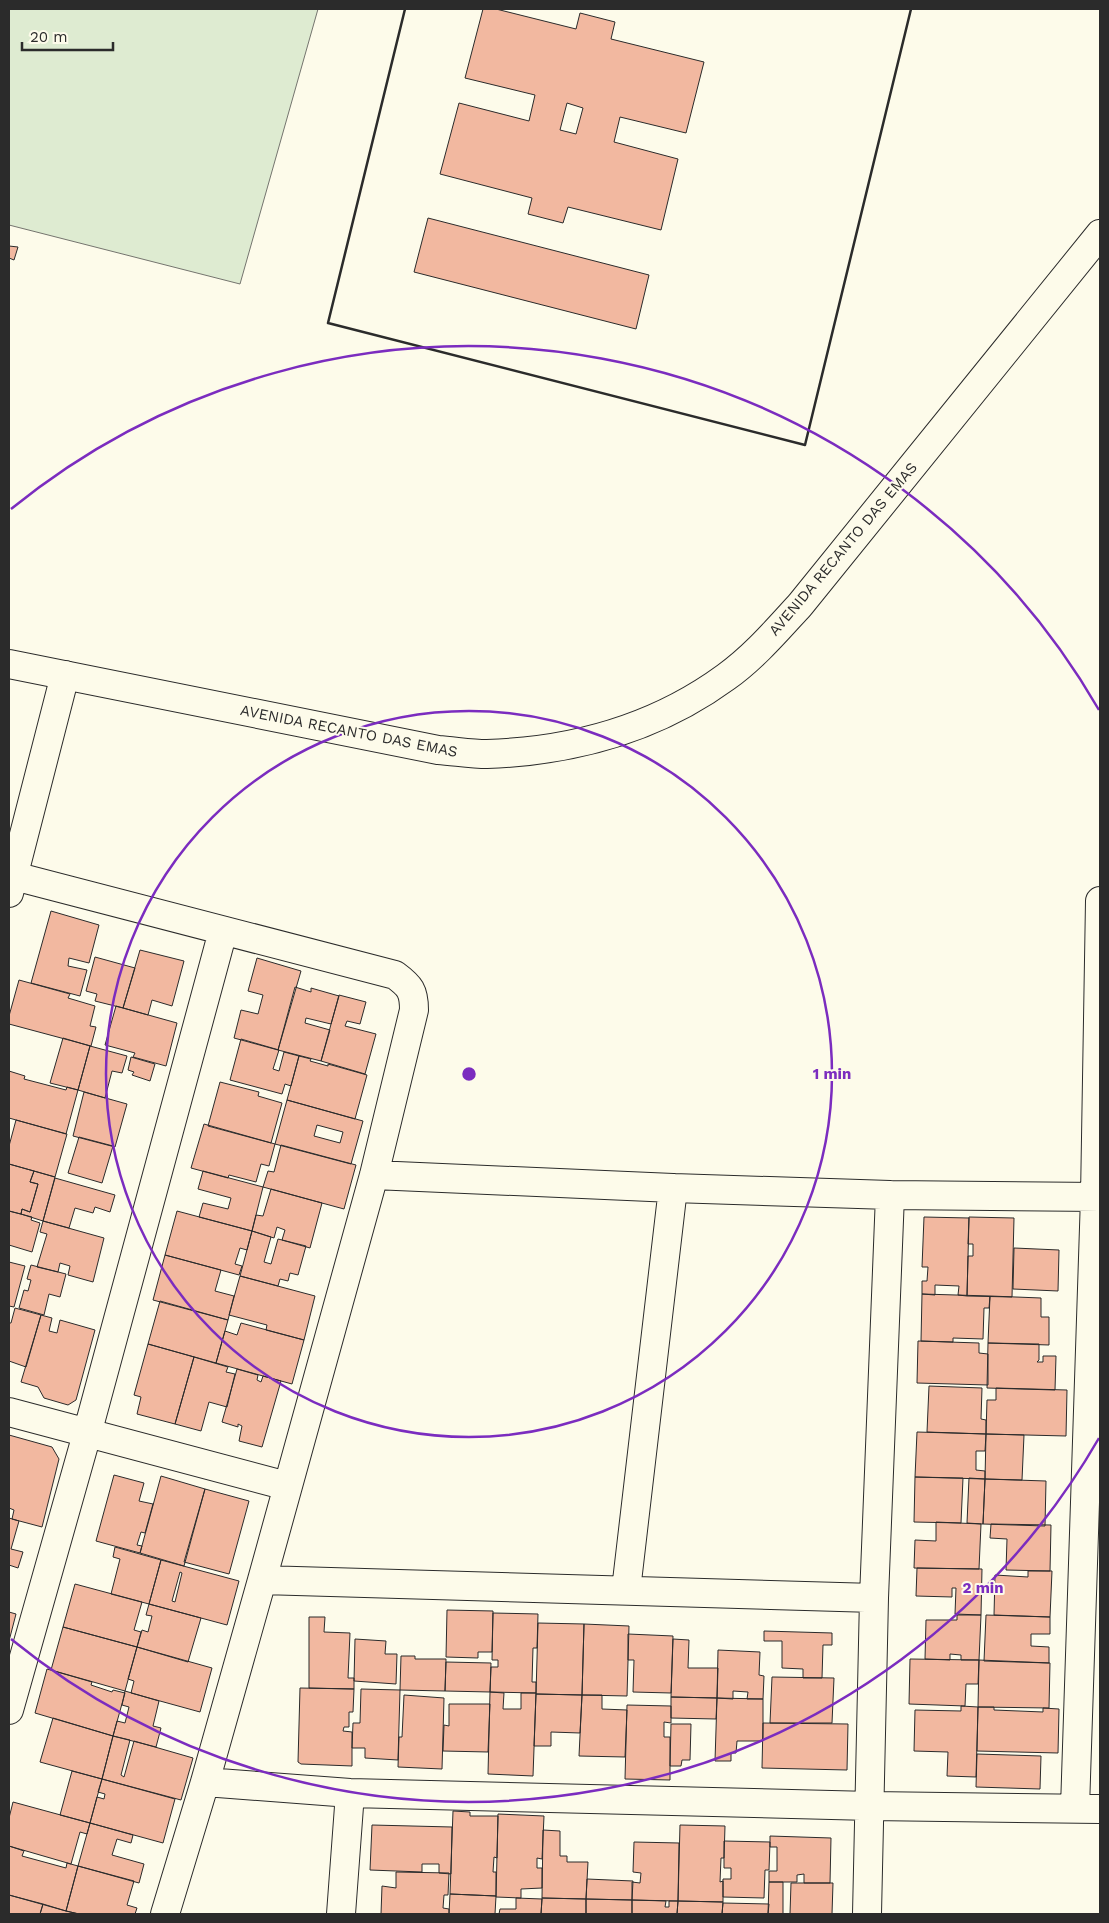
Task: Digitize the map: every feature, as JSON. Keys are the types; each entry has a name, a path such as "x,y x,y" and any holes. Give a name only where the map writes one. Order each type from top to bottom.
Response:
{"street":[{"name":"AVENIDA RECANTO DAS EMAS","path":"9,664 438,750 486,754 539,750 597,740 643,724 684,705 728,676 763,645 800,605 1100,234"},
{"path":"65,675 12,885 223,932 395,975 407,984 414,996 414,1010 374,1175 205,1782 165,1914"},
{"path":"205,1782 350,1793 871,1806 1087,1809 1098,1197 1100,901"},
{"path":"9,1710 87,1434 223,932"},
{"path":"374,1175 890,1195 1098,1197"},
{"path":"626,1590 673,1188"},
{"path":"867,1914 871,1806 874,1598 890,1195"},
{"path":"9,1412 287,1486"},
{"path":"262,1580 874,1598"},
{"path":"341,1914 350,1793"}],"green space":[{"path":"9,9 318,9 240,284 9,225"}],"building":[{"path":"483,9 496,9 576,29 580,13 615,22 611,39 704,62 686,133 620,117 614,142 678,159 661,230 568,207 563,223 528,214 532,198 440,174 459,103 529,121 535,95 465,78","holes":["567,103 583,108 576,134 560,130"]},
{"path":"428,218 649,275 636,329 414,272"},
{"path":"9,246 18,247 14,260 9,258"},
{"path":"51,911 99,925 89,963 69,958 68,966 87,970 80,996 31,983"},
{"path":"140,950 184,961 172,1006 152,1000 148,1015 123,1008"},
{"path":"95,957 135,968 123,1008 95,1001 97,994 86,991"},
{"path":"257,958 301,971 278,1050 234,1038 241,1010 258,1014 263,995 248,991"},
{"path":"19,980 70,994 68,998 95,1006 90,1026 96,1027 91,1046 9,1024 9,1016"},
{"path":"295,987 311,992 311,988 339,996 331,1024 306,1018 305,1023 330,1030 321,1061 278,1050"},
{"path":"339,995 366,1002 360,1024 347,1021 345,1026 376,1034 365,1074 321,1061"},
{"path":"116,1006 177,1023 166,1066 133,1057 135,1053 105,1045"},
{"path":"63,1038 90,1046 78,1090 50,1083"},
{"path":"241,1039 279,1050 273,1069 279,1071 284,1052 299,1056 291,1086 285,1084 282,1094 230,1080"},
{"path":"90,1046 127,1056 122,1073 112,1071 105,1098 78,1090"},
{"path":"299,1056 311,1059 310,1061 367,1075 355,1119 287,1100"},
{"path":"131,1057 155,1064 150,1081 132,1075 134,1072 128,1070"},
{"path":"9,1071 25,1076 24,1079 66,1090 67,1087 78,1090 66,1134 9,1118"},
{"path":"220,1082 259,1092 258,1096 282,1103 271,1143 208,1126"},
{"path":"84,1092 127,1104 115,1147 73,1136"},
{"path":"287,1100 363,1121 351,1164 275,1144","holes":["317,1125 343,1132 340,1143 314,1136"]},
{"path":"16,1120 67,1134 55,1177 9,1164 9,1146"},
{"path":"204,1124 275,1144 269,1166 261,1164 256,1182 229,1175 228,1178 191,1168"},
{"path":"79,1137 113,1146 102,1183 68,1173"},
{"path":"281,1145 356,1165 344,1209 263,1187 268,1171 274,1172"},
{"path":"9,1164 34,1171 30,1182 38,1184 30,1212 22,1209 21,1214 9,1211"},
{"path":"34,1171 55,1177 43,1221 21,1214 22,1209 30,1212 38,1184 30,1182"},
{"path":"203,1171 263,1187 252,1231 199,1217 203,1203 228,1209 231,1198 198,1189"},
{"path":"55,1178 115,1195 110,1212 95,1207 93,1213 75,1208 69,1228 43,1221"},
{"path":"271,1189 322,1203 310,1248 282,1240 285,1230 277,1227 274,1238 252,1231 256,1215 263,1216"},
{"path":"9,1211 32,1217 31,1220 40,1223 32,1252 9,1245"},
{"path":"177,1211 252,1231 247,1250 240,1248 235,1264 242,1266 239,1275 165,1255"},
{"path":"924,1217 969,1218 967,1296 958,1295 959,1286 935,1285 935,1295 922,1294 922,1281 927,1281 928,1267 922,1267"},
{"path":"969,1217 1014,1218 1012,1297 967,1296 968,1256 973,1256 973,1244 968,1244"},
{"path":"43,1221 104,1238 93,1282 68,1275 70,1266 60,1263 58,1272 37,1267 47,1234 40,1232"},
{"path":"252,1231 271,1237 264,1262 271,1264 278,1239 306,1246 298,1275 290,1273 288,1281 280,1279 278,1286 240,1276"},
{"path":"1014,1248 1059,1250 1058,1291 1013,1289"},
{"path":"165,1255 221,1270 215,1291 234,1296 228,1320 153,1300"},
{"path":"9,1262 25,1266 14,1307 9,1306"},
{"path":"31,1265 66,1274 60,1297 49,1294 44,1315 19,1308 24,1290 28,1291 31,1280 27,1279"},
{"path":"240,1276 315,1296 304,1340 266,1330 267,1325 229,1315"},
{"path":"922,1294 990,1296 989,1308 984,1308 983,1339 953,1338 953,1342 921,1341"},
{"path":"990,1296 1041,1298 1041,1317 1049,1317 1049,1345 988,1343"},
{"path":"160,1301 228,1320 216,1363 148,1344"},
{"path":"15,1308 41,1315 26,1367 9,1361 9,1323 11,1323"},
{"path":"41,1315 52,1318 49,1331 57,1333 60,1320 95,1330 76,1400 68,1405 44,1398 38,1387 21,1382"},
{"path":"241,1323 304,1340 292,1384 216,1363 225,1331 237,1335"},
{"path":"918,1341 979,1343 979,1353 988,1354 988,1385 917,1383"},
{"path":"988,1343 1039,1344 1039,1360 1037,1362 1043,1362 1043,1356 1056,1356 1055,1390 987,1388"},
{"path":"148,1344 194,1357 175,1424 137,1414 141,1397 134,1395"},
{"path":"194,1357 228,1367 226,1372 235,1374 227,1407 209,1402 201,1431 175,1424"},
{"path":"237,1369 258,1375 257,1380 261,1382 263,1376 281,1381 262,1447 239,1441 242,1426 238,1424 238,1427 222,1422"},
{"path":"929,1386 982,1388 981,1419 986,1420 986,1434 927,1432"},
{"path":"996,1388 1067,1390 1066,1436 986,1434 987,1400 996,1400"},
{"path":"917,1432 986,1434 985,1451 976,1451 976,1470 985,1471 985,1479 915,1477"},
{"path":"986,1434 1024,1435 1022,1480 985,1479"},
{"path":"9,1435 52,1447 59,1459 42,1527 12,1519 14,1510 9,1508"},
{"path":"114,1475 144,1483 139,1501 153,1504 145,1533 141,1532 137,1545 142,1546 140,1553 96,1541"},
{"path":"161,1476 205,1489 184,1566 140,1553"},
{"path":"915,1477 963,1478 961,1523 914,1522"},
{"path":"969,1478 985,1479 983,1524 967,1523"},
{"path":"985,1479 1046,1481 1045,1526 983,1524"},
{"path":"205,1489 249,1501 229,1574 184,1562"},
{"path":"9,1518 19,1521 11,1549 23,1552 18,1568 9,1565"},
{"path":"936,1522 981,1524 979,1569 914,1568 915,1540 936,1541"},
{"path":"991,1524 1051,1525 1050,1571 1006,1570 1007,1539 990,1538"},
{"path":"115,1547 161,1560 149,1604 111,1594 120,1559 113,1557"},
{"path":"161,1560 239,1581 227,1625 149,1604","holes":["180,1572 182,1573 175,1602 172,1601"]},
{"path":"917,1568 982,1569 981,1615 955,1614 956,1588 952,1588 952,1597 916,1596"},
{"path":"1028,1571 1052,1571 1050,1617 994,1615 995,1575 1028,1577"},
{"path":"75,1584 142,1602 134,1630 141,1632 137,1647 63,1627"},
{"path":"149,1604 201,1618 188,1662 137,1647 142,1630 148,1632 152,1616 146,1615"},
{"path":"447,1610 493,1611 492,1652 478,1652 478,1658 446,1657"},
{"path":"9,1612 16,1614 9,1641"},
{"path":"493,1613 538,1614 537,1648 533,1648 532,1682 536,1682 536,1693 490,1692 491,1667 498,1667 498,1660 492,1660"},
{"path":"957,1615 981,1615 979,1660 961,1660 961,1655 950,1654 950,1660 925,1659 926,1620 957,1620"},
{"path":"986,1615 1050,1617 1050,1634 1031,1634 1031,1646 1049,1647 1049,1663 984,1661"},
{"path":"309,1617 325,1617 324,1632 350,1633 348,1678 354,1678 354,1689 309,1688"},
{"path":"538,1623 584,1624 582,1695 536,1694"},
{"path":"584,1624 629,1626 627,1696 582,1695"},
{"path":"63,1627 137,1647 125,1691 51,1670"},
{"path":"764,1631 832,1633 832,1645 823,1645 822,1678 803,1678 803,1669 782,1668 782,1641 764,1641"},
{"path":"628,1634 673,1636 671,1693 633,1692 634,1660 628,1660"},
{"path":"355,1639 386,1641 385,1654 397,1654 396,1684 354,1681"},
{"path":"673,1639 689,1640 688,1668 718,1668 717,1698 671,1697"},
{"path":"137,1647 212,1668 200,1712 131,1693 134,1681 128,1679"},
{"path":"718,1650 760,1652 759,1675 764,1676 763,1699 747,1699 748,1692 733,1691 733,1699 717,1698"},
{"path":"401,1656 415,1656 415,1659 446,1659 445,1691 400,1690"},
{"path":"910,1659 979,1660 978,1684 966,1684 965,1706 909,1704"},
{"path":"979,1660 1050,1663 1049,1708 978,1707"},
{"path":"446,1662 491,1663 490,1692 445,1691"},
{"path":"47,1669 92,1682 91,1685 112,1692 113,1690 125,1693 113,1736 35,1713"},
{"path":"772,1677 834,1678 832,1723 770,1723"},
{"path":"300,1688 354,1689 353,1712 349,1712 349,1727 344,1727 343,1731 352,1732 352,1766 301,1764 298,1762"},
{"path":"361,1689 400,1690 398,1760 365,1758 365,1748 352,1748 353,1723 360,1723"},
{"path":"125,1691 159,1701 153,1726 161,1728 156,1747 113,1736 117,1721 125,1723 129,1707 122,1705"},
{"path":"490,1692 504,1693 503,1709 521,1709 521,1693 536,1693 533,1776 488,1774"},
{"path":"536,1694 582,1695 580,1733 551,1732 551,1746 534,1746"},
{"path":"404,1695 444,1698 442,1769 398,1767"},
{"path":"582,1695 602,1695 602,1709 627,1710 625,1757 579,1756"},
{"path":"671,1697 717,1698 716,1719 671,1718"},
{"path":"717,1698 763,1699 763,1741 737,1741 736,1753 731,1753 731,1761 715,1761"},
{"path":"449,1704 490,1704 488,1752 443,1751 444,1725 449,1726"},
{"path":"627,1705 671,1706 671,1723 664,1722 664,1737 670,1737 670,1780 625,1779"},
{"path":"961,1706 978,1707 976,1777 947,1776 948,1752 914,1751 915,1710 961,1711"},
{"path":"978,1707 994,1707 994,1710 1043,1712 1043,1708 1059,1709 1058,1753 977,1751"},
{"path":"53,1718 113,1736 102,1779 40,1762"},
{"path":"763,1723 848,1724 847,1770 762,1768"},
{"path":"671,1724 691,1724 690,1760 682,1760 681,1766 670,1766"},
{"path":"113,1736 130,1740 121,1775 124,1777 134,1741 193,1758 181,1800 102,1779"},
{"path":"977,1754 1041,1756 1040,1789 976,1787"},
{"path":"72,1771 102,1779 90,1823 60,1815"},
{"path":"102,1779 175,1799 163,1843 90,1823 97,1797 104,1799 105,1794 98,1792"},
{"path":"13,1802 90,1823 87,1834 80,1832 71,1864 9,1846 9,1818"},
{"path":"453,1811 470,1812 470,1816 498,1816 497,1858 494,1857 493,1872 496,1872 496,1896 450,1894"},
{"path":"498,1814 544,1816 542,1859 537,1858 537,1868 542,1868 542,1888 521,1889 521,1898 496,1897"},
{"path":"90,1823 133,1835 131,1843 117,1839 112,1855 144,1864 139,1883 78,1866"},
{"path":"372,1825 452,1827 451,1874 439,1873 439,1864 422,1864 422,1872 370,1870"},
{"path":"680,1825 725,1826 724,1858 721,1858 720,1882 723,1881 723,1902 678,1901"},
{"path":"543,1830 560,1831 560,1856 567,1856 567,1862 588,1862 586,1899 542,1898"},
{"path":"770,1836 831,1838 830,1883 804,1883 804,1874 797,1875 797,1882 769,1882 769,1871 777,1871 777,1847 770,1847"},
{"path":"724,1841 770,1842 769,1870 765,1870 764,1898 723,1897 723,1879 731,1879 731,1868 724,1868"},
{"path":"634,1842 679,1843 678,1901 632,1900 632,1882 640,1883 641,1873 633,1872"},
{"path":"9,1846 24,1851 22,1856 66,1868 67,1863 78,1866 66,1911 9,1895"},
{"path":"78,1866 134,1881 127,1905 137,1908 135,1914 79,1914 66,1911"},
{"path":"396,1872 449,1873 448,1895 444,1895 443,1908 449,1909 449,1914 381,1914 382,1886 396,1888"},
{"path":"587,1879 633,1881 632,1900 586,1899"},
{"path":"769,1882 783,1882 783,1914 768,1914"},
{"path":"791,1883 833,1883 832,1914 790,1914"},
{"path":"450,1894 496,1896 495,1914 449,1914"},
{"path":"9,1895 43,1904 40,1914 9,1914"},
{"path":"516,1898 542,1899 541,1914 499,1914 500,1909 516,1909"},
{"path":"542,1898 586,1899 586,1914 541,1914"},
{"path":"586,1899 632,1900 632,1914 586,1914"},
{"path":"632,1900 666,1901 665,1907 669,1907 669,1901 678,1901 677,1914 632,1914"},
{"path":"678,1901 723,1902 722,1914 677,1914"},
{"path":"723,1903 769,1904 768,1914 722,1914"},
{"path":"43,1904 66,1911 79,1914 40,1914"}],"wall":[{"path":"405,9 328,323 805,445 911,9"}]}
